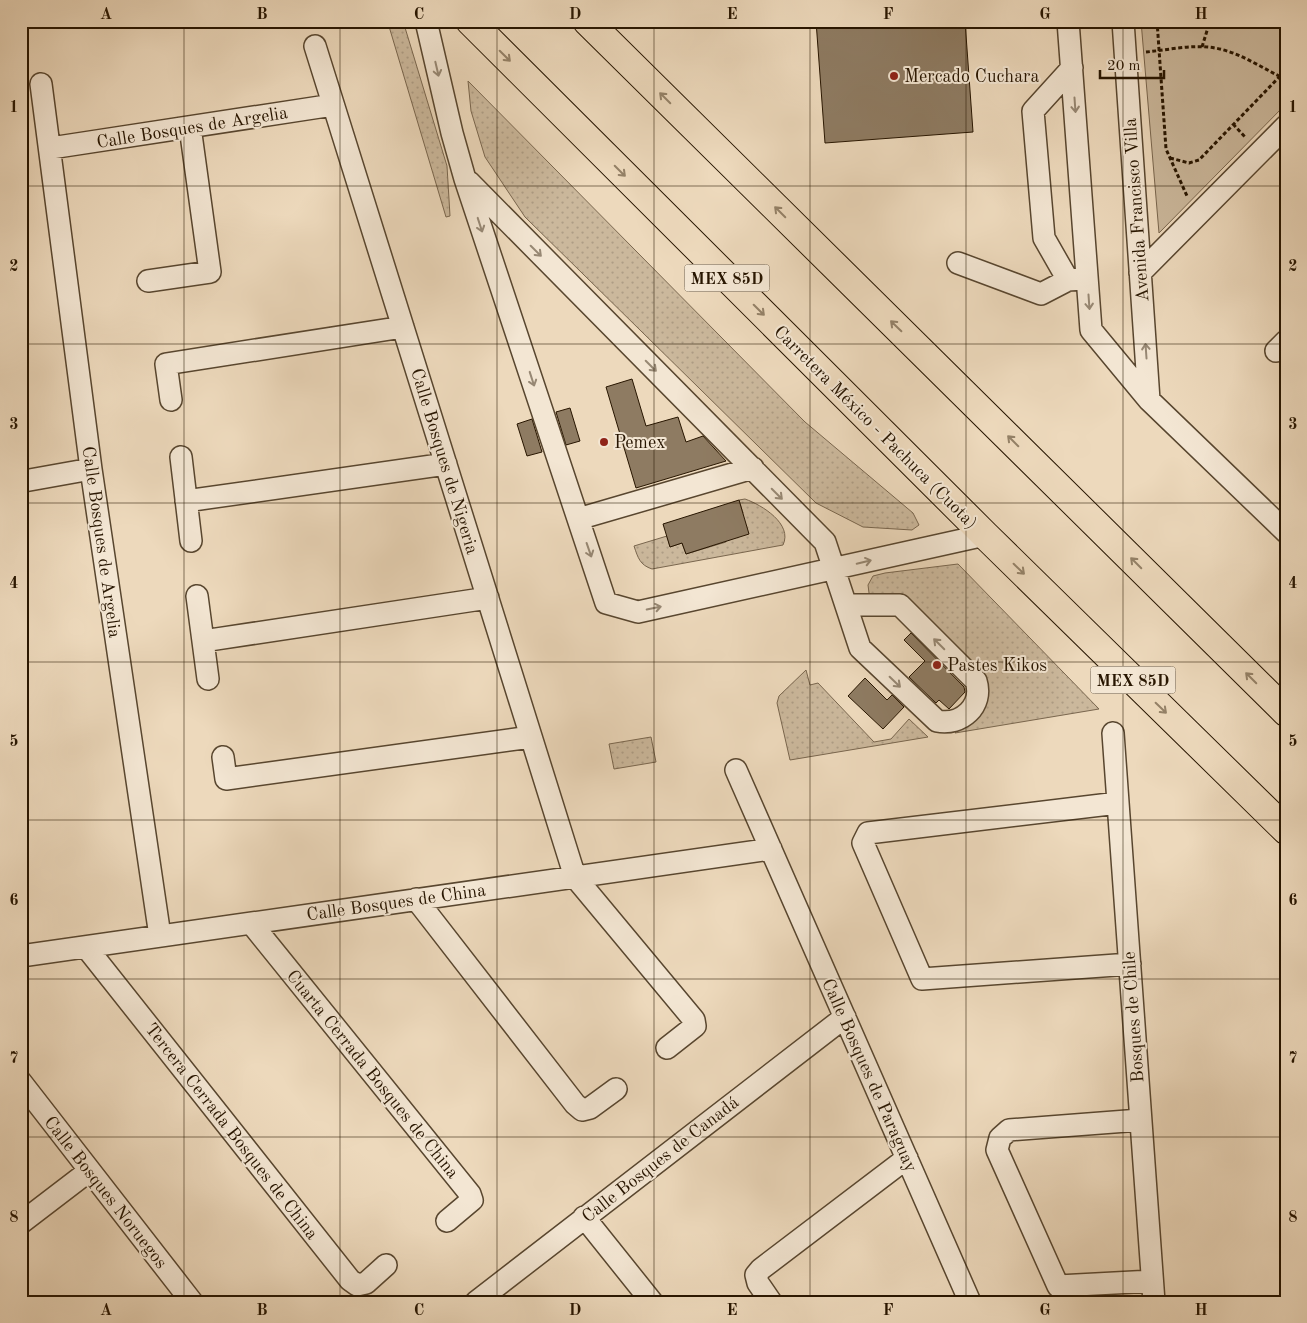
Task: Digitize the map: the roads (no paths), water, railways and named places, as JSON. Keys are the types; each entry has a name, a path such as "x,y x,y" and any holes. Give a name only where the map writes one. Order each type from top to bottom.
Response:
{"highway":[{"name":"Carretera México - Pachuca (Cuota)","path":"470,21 985,535 1286,830"},
{"path":"587,21 1286,712"}],"street":[{"path":"426,21 452,133 465,179 606,603 638,612 985,535"},
{"path":"1068,21 1072,68 1078,279 1091,330 1149,400 1286,532"},
{"name":"Avenida Francisco Villa","path":"1123,21 1149,400"},
{"name":"Calle Bosques de Nigeria","path":"314,46 575,877"},
{"path":"1072,68 1033,111 1044,238 1078,279"},
{"name":"Calle Bosques de Argelia","path":"41,84 51,148 91,469 160,936"},
{"name":"Calle Bosques de Argelia","path":"51,148 333,105"},
{"path":"1140,273 1286,126"},
{"path":"148,281 210,272 190,127"},
{"path":"465,179 825,542 860,648 937,721 947,723 959,721 977,703 979,691 976,681 900,605 846,605"},
{"path":"958,263 1041,294 1078,279"},
{"path":"171,400 166,364 403,327"},
{"path":"180,457 191,541"},
{"path":"186,501 446,464"},
{"path":"578,519 752,468"},
{"path":"24,481 91,469"},
{"path":"197,596 208,679"},
{"path":"203,641 488,598"},
{"name":"Bosques de Chile","path":"1113,733 1154,1302"},
{"path":"223,757 226,779 531,737"},
{"name":"Calle Bosques de Paraguay","path":"736,770 907,1158 962,1298"},
{"path":"1118,803 868,833 864,843 922,979 1130,964"},
{"name":"Calle Bosques de China","path":"21,956 771,849"},
{"path":"575,877 694,1020 695,1026 666,1048"},
{"path":"416,900 575,1104 582,1110 590,1108 616,1089"},
{"name":"Cuarta Cerrada Bosques de China","path":"251,923 470,1194 472,1200 469,1204 446,1221"},
{"name":"Tercera Cerrada Bosques de China","path":"86,947 350,1280 357,1285 366,1284 386,1266"},
{"name":"Calle Bosques de Canadá","path":"476,1302 845,1017"},
{"name":"Calle Bosques Noruegos","path":"21,1082 192,1302"},
{"path":"1140,1120 1009,1130 1000,1138 997,1150 1058,1286 1152,1281"},
{"path":"771,1302 758,1283 756,1275 761,1269 907,1158"},
{"path":"21,1223 89,1171"},
{"path":"584,1217 652,1302"}],"place":[{"name":"Mercado Cuchara","path":"894,76"},
{"name":"Pemex","path":"604,442"},
{"name":"Pastes Kikos","path":"937,665"}]}
